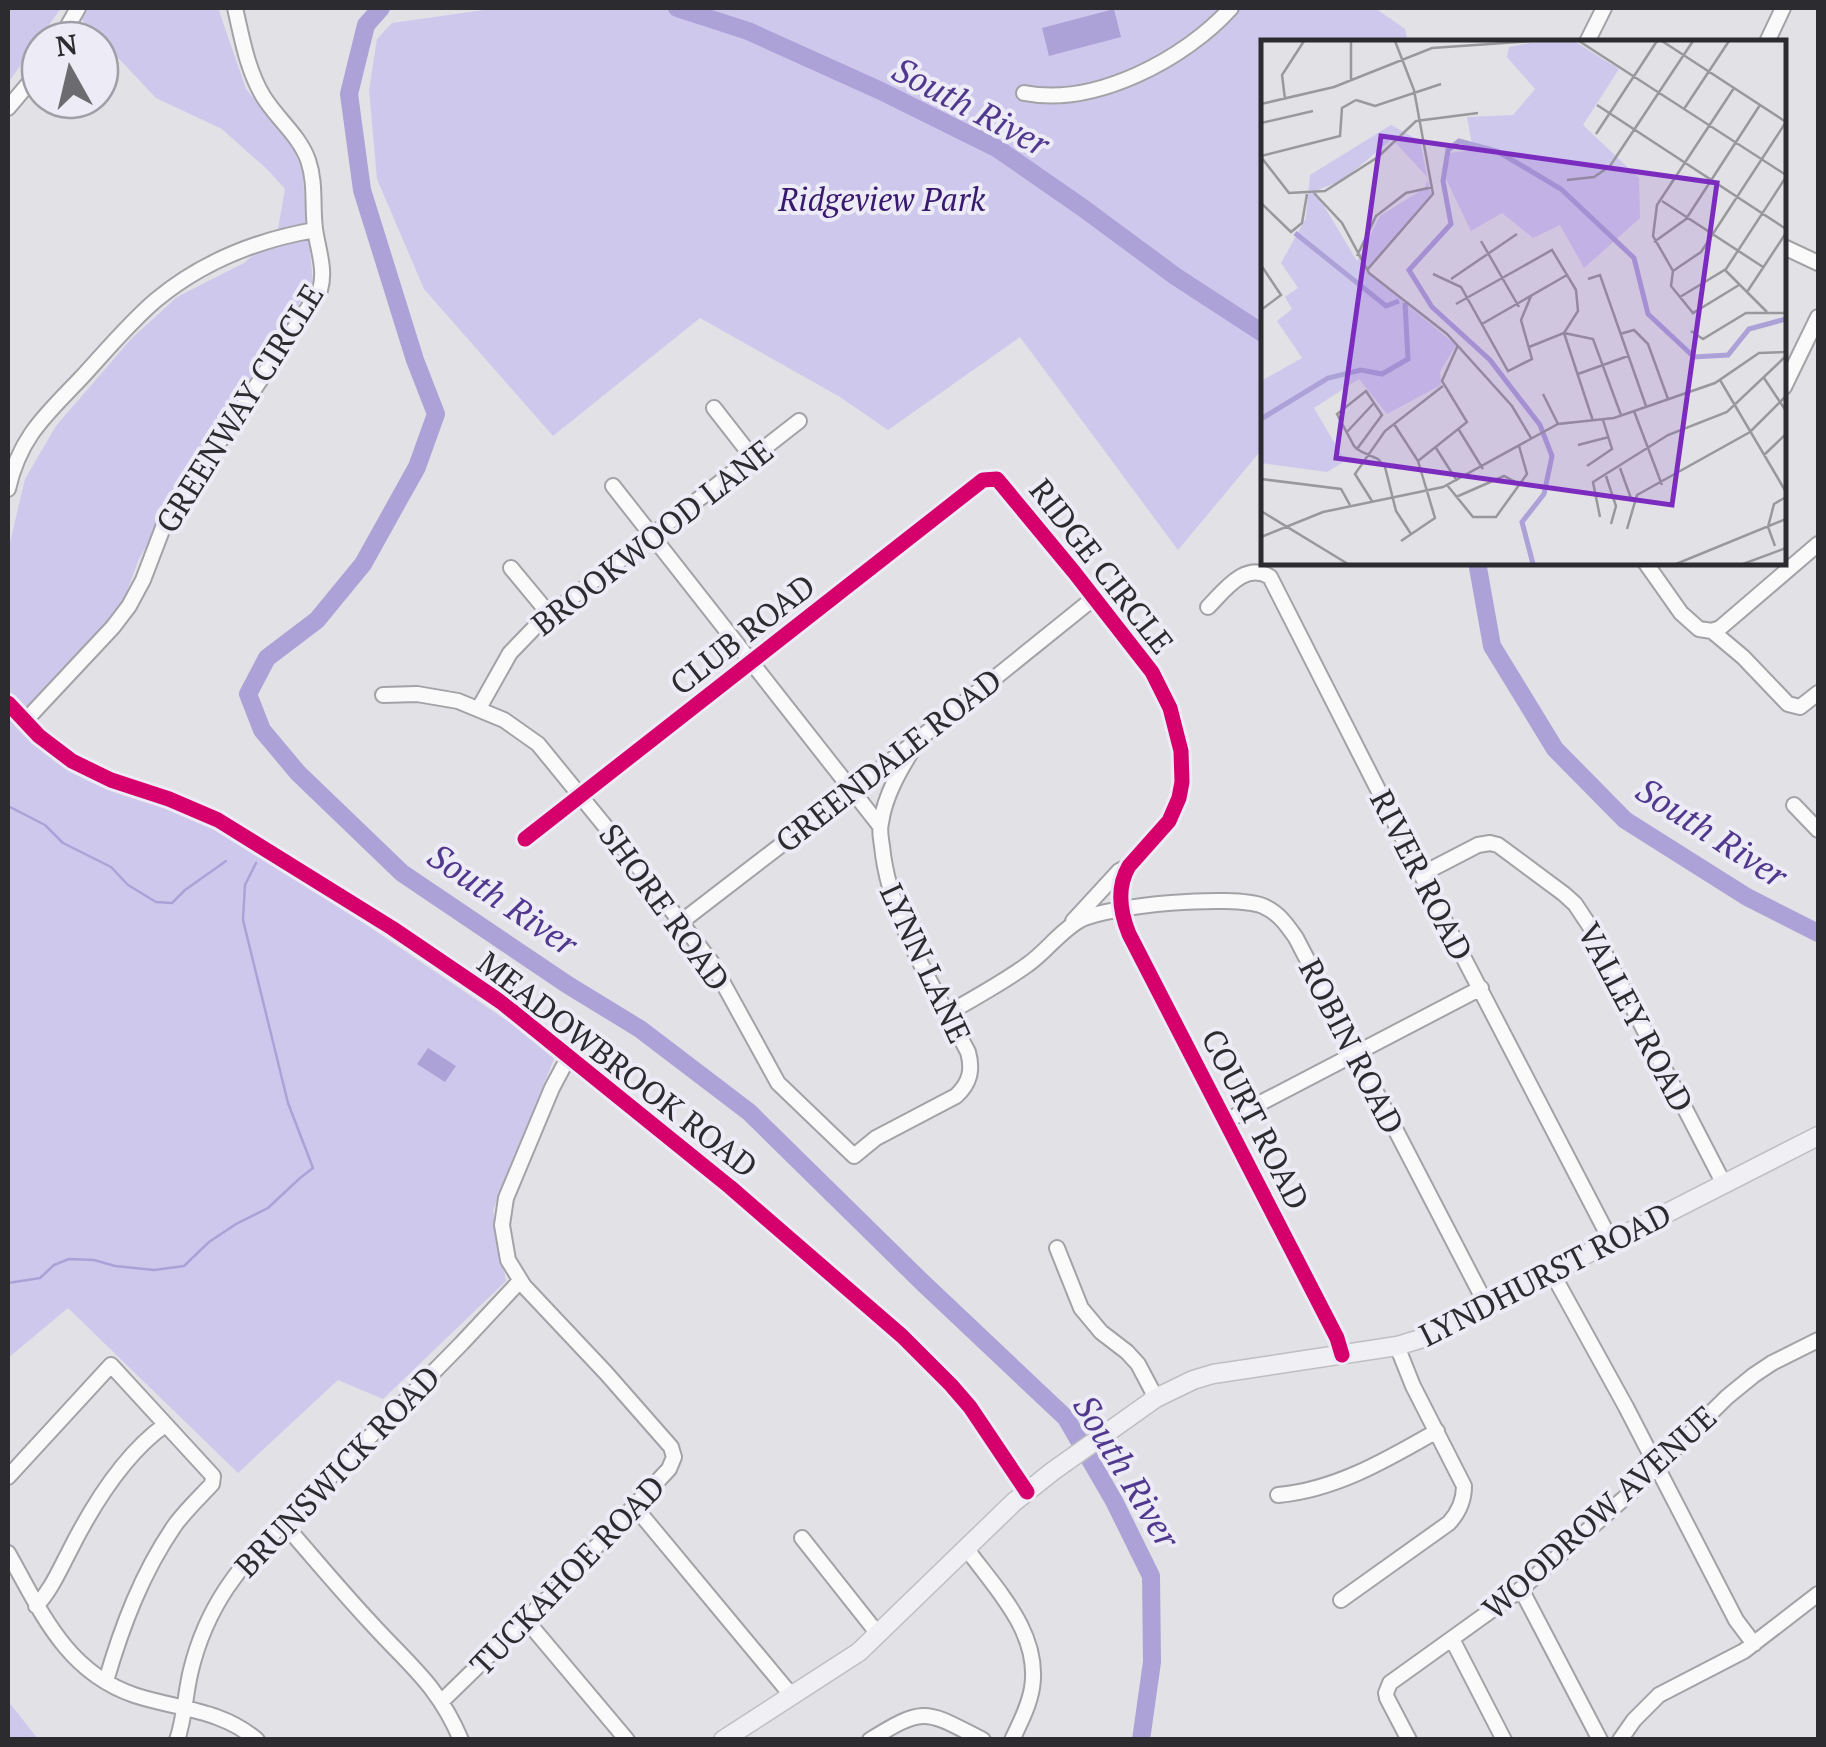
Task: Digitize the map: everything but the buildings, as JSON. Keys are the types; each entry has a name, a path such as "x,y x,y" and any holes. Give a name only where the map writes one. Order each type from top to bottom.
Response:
{"main road":[{"name":"LYNDHURST ROAD","path":"723,1740 841,1665 1026,1492 1174,1388 1213,1374 1342,1356 1420,1339 1818,1136"}],"street":[{"path":"235,8 256,82 274,114 307,156 314,186 315,230"},
{"path":"1024,93 1074,93 1128,78 1185,49 1231,8"},
{"path":"1588,40 1604,8"},
{"path":"1768,40 1783,8"},
{"name":"GREENWAY CIRCLE","path":"8,489 20,450 36,426 156,300 228,256 273,239 315,230 323,272 317,296 164,525 143,580 128,606 24,721"},
{"path":"1786,248 1818,262"},
{"path":"1786,383 1818,317"},
{"path":"714,408 752,458"},
{"name":"BROOKWOOD LANE","path":"479,708 510,653 528,634 798,421"},
{"name":"RIDGE CIRCLE","path":"948,1014 1029,964 1068,928 1163,829 1181,790 1177,728 1152,672 994,478"},
{"name":"CLUB ROAD","path":"525,839 983,480 994,478"},
{"path":"613,486 880,826"},
{"path":"1712,631 1818,544"},
{"path":"1647,565 1681,613 1699,628 1712,631 1743,657 1788,704 1806,705 1818,693"},
{"path":"511,568 550,615"},
{"name":"RIVER ROAD","path":"1208,607 1242,575 1264,572 1270,577 1611,1241"},
{"name":"GREENDALE ROAD","path":"681,922 1094,598"},
{"name":"SHORE ROAD","path":"383,696 417,694 479,708 538,744 712,963 778,1083 854,1156"},
{"name":"MEADOWBROOK ROAD","path":"8,703 60,752 89,770 218,820 464,976 569,1056 730,1186 928,1360 970,1407 1026,1492"},
{"name":"LYNN LANE","path":"854,1156 876,1138 956,1096 970,1076 970,1058 904,926 884,873 880,826 886,801 918,739"},
{"path":"1794,805 1818,830"},
{"name":"VALLEY ROAD","path":"1422,874 1478,844 1490,843 1510,852 1575,904 1724,1184"},
{"path":"1084,918 1108,921 1130,936 1134,916 1147,905 1133,893 1126,870"},
{"path":"1122,908 1120,894 1126,870"},
{"name":"ROBIN ROAD","path":"1122,908 1248,902 1274,912 1296,938 1486,1306"},
{"name":"RIDGE CIRCLE","path":"1068,928 1084,918 1122,908"},
{"name":"COURT ROAD","path":"1122,908 1130,936 1337,1338 1342,1356"},
{"path":"1226,1120 1480,988"},
{"path":"520,1282 504,1247 506,1198 569,1056"},
{"path":"1057,1248 1081,1308 1101,1332 1138,1364 1156,1398"},
{"path":"1551,1272 1736,1620 1754,1644"},
{"name":"TUCKAHOE ROAD","path":"442,1701 526,1620 672,1464 674,1452 668,1443 520,1282"},
{"name":"BRUNSWICK ROAD","path":"177,1740 198,1643 218,1600 242,1564 520,1282"},
{"name":"WOODROW AVENUE","path":"1409,1740 1386,1692 1390,1683 1521,1589 1656,1468 1736,1388 1772,1363 1818,1340"},
{"path":"1341,1600 1434,1534 1462,1506 1464,1486 1408,1376 1397,1346"},
{"path":"8,1477 111,1365 211,1472 213,1481 175,1526 149,1570 122,1626 106,1682"},
{"path":"36,1606 53,1585 107,1488 148,1439 165,1425"},
{"path":"1278,1496 1329,1486 1437,1431"},
{"path":"634,1506 792,1696"},
{"path":"284,1524 442,1701 460,1740"},
{"path":"802,1538 878,1634"},
{"path":"966,1548 1018,1621 1029,1646 1033,1686 1012,1740"},
{"path":"8,1553 36,1606 64,1645 106,1682 135,1695 226,1720 256,1740"},
{"path":"1521,1589 1600,1740"},
{"path":"1620,1740 1659,1695 1754,1644 1818,1594"},
{"path":"526,1620 627,1740"},
{"path":"1452,1639 1504,1740"},
{"path":"870,1740 898,1722 920,1715 938,1718 983,1740"}],"green space":[{"path":"8,8 61,8 53,20 20,20 20,66 8,83"},
{"path":"71,8 218,8 246,89 290,140 302,170 313,282 182,483 138,561 123,603 30,707 22,731 45,752 123,795 175,811 230,837 302,881 556,1054 493,1210 506,1281 383,1399 338,1380 238,1473 68,1308 8,1358 8,551 25,479 56,426 131,339 177,297 244,263 260,249 275,246 285,189 222,129 156,98 120,60 120,20 82,20"},
{"name":"Ridgeview Park","path":"498,8 1375,8 1405,29 1408,40 1261,40 1261,450 1178,550 1020,337 888,430 840,397 700,318 553,436 424,289 377,179 369,90 377,39 392,23"},
{"path":"8,1701 38,1739 8,1739"}],"shaded area":[{"path":"1114,9 1121,37 1049,56 1042,28"},
{"path":"428,1048 456,1066 445,1082 417,1064"}],"waterway":[{"name":"South River","path":"381,8 366,25 349,94 362,190 415,360 436,414 417,467 363,564 317,620 267,658 248,694 262,730 298,773 402,873 640,1029 749,1112 1066,1418 1151,1576 1152,1662 1141,1740"},
{"name":"South River","path":"677,8 748,31 998,149 1175,276 1261,332"},
{"name":"South River","path":"1478,565 1492,646 1555,749 1625,820 1747,897 1818,933"},
{"path":"8,806 45,825 63,843 111,867 128,885 156,902 172,903 226,861"},
{"path":"8,1283 40,1278 54,1265 69,1259 154,1270 184,1266 209,1242 268,1208 313,1168 288,1103 243,920 245,885 256,863"}],"cycle path":[{"path":"525,839 983,480 997,479 1152,672 1170,708 1181,751 1179,798 1169,821 1125,874 1121,891 1123,917 1337,1338 1342,1355"},
{"path":"8,703 39,736 72,761 111,780 218,820 392,928 501,1002 730,1187 902,1336 970,1407 1027,1492"}]}
